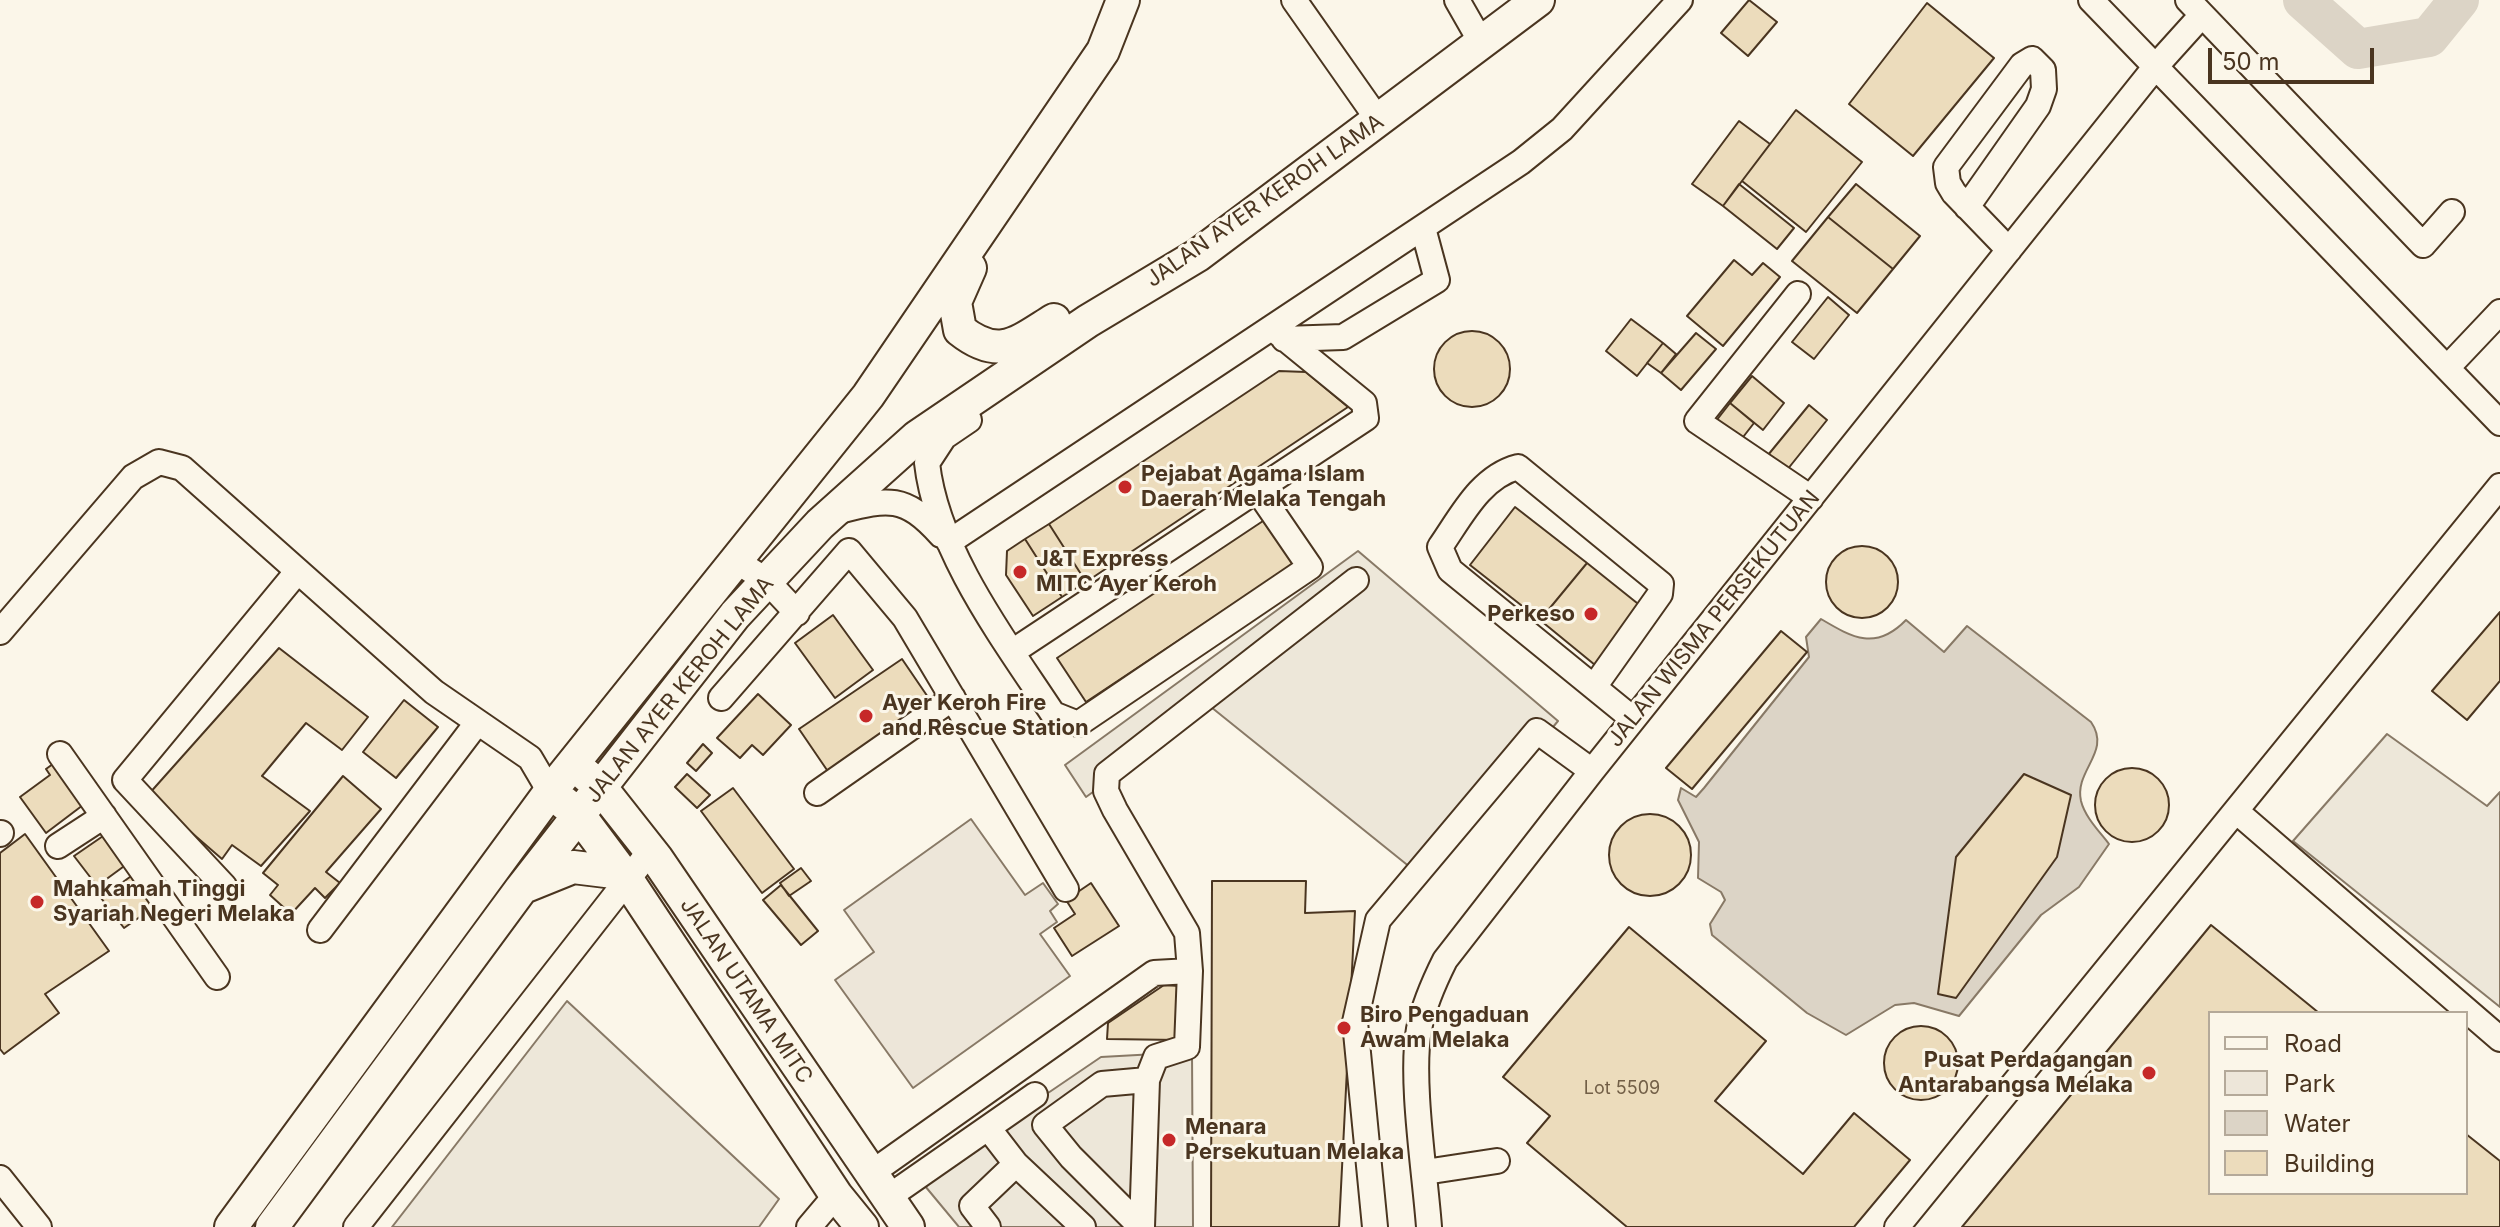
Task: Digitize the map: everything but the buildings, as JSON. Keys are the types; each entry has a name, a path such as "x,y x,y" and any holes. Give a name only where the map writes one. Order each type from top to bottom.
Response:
{"main road":[{"name":"JALAN AYER KEROH LAMA","path":"231,1227 550,792 868,396 1103,51 1123,0"},
{"name":"JALAN AYER KEROH LAMA","path":"272,1227 521,889 735,615 832,513 928,429 1088,321 1198,255 1346,147 1538,0"},
{"path":"1072,97 999,225 966,273 955,302 960,330 977,343 997,350 1024,339 1149,260 1346,147"},
{"path":"640,737 630,771 631,790 650,851"},
{"name":"JALAN UTAMA MITC","path":"573,764 601,788 650,851 908,1227"},
{"path":"550,792 579,815 624,875 836,1195 862,1227"},
{"path":"521,889 556,871 573,867 624,875"}],"street":[{"path":"1294,0 1379,121"},
{"path":"1457,0 1481,42"},
{"path":"949,542 1278,333 1423,228 1521,162 1562,129 1680,0"},
{"path":"2091,0 2500,423"},
{"path":"2195,7 2423,245 2452,212"},
{"name":"JALAN WISMA PERSEKUTUAN","path":"1429,1227 1417,1066 1418,1031 1428,994 1445,960 1633,719 2156,66 2195,7"},
{"path":"1967,207 2038,106 2044,89 2043,70 2032,59 2022,65 1946,167 1948,183 1967,207 2009,250"},
{"path":"1278,333 1343,337 1437,280 1423,228"},
{"path":"1198,255 944,437 927,463 929,487 949,542 1012,652 1053,714 1078,724 1310,567 1258,491"},
{"path":"1798,294 1697,421 1811,498"},
{"path":"2447,368 2500,312"},
{"path":"1012,652 1366,418 1364,403 1278,333"},
{"path":"0,632 133,477 159,462 182,468 434,692 530,758 573,764"},
{"path":"1594,687 1660,594 1661,584 1518,467 1502,471 1484,486 1440,547 1442,559 1450,570 1633,719"},
{"path":"1897,1227 2500,486"},
{"path":"832,513 875,502 900,503 919,511 949,542"},
{"path":"721,698 849,551 905,618 1066,889"},
{"path":"735,560 767,581 797,613"},
{"path":"224,886 125,780 297,572"},
{"path":"1142,1227 1147,1080 1156,1057 1187,1047 1190,971 1187,933 1115,810 1106,791 1107,774 1356,580"},
{"path":"817,793 953,698"},
{"path":"320,930 477,723"},
{"path":"1375,1227 1355,1022 1378,920 1537,731 1592,771"},
{"path":"60,754 217,977"},
{"path":"530,758 550,792"},
{"path":"2236,811 2468,1011"},
{"path":"58,846 104,816"},
{"path":"356,1227 624,875 650,851"},
{"path":"878,1186 1154,973 1190,971"},
{"path":"2468,1011 2500,1039"},
{"path":"1142,1227 1071,1157 1045,1125 1102,1084 1147,1080"},
{"path":"878,1186 989,1129 1035,1095"},
{"path":"989,1129 1016,1164 1083,1227"},
{"path":"1425,1172 1497,1161"},
{"path":"988,1227 972,1206 1016,1164"},
{"path":"0,1178 39,1227"},
{"path":"809,1227 836,1195"}],"green space":[{"path":"971,819 1025,895 1043,883 1058,904 1050,911 1057,922 1040,934 1070,976 913,1088 835,980 874,952 844,910"}],"shaded area":[{"path":"1358,551 1558,721 1426,880 1211,707 1086,797 1065,765"},
{"path":"2387,734 2487,806 2500,792 2500,1007 2293,841"},
{"path":"567,1001 779,1199 759,1227 392,1227"},
{"path":"1192,1052 1193,1227 959,1227 920,1180 1101,1057"}],"water":[{"path":"1821,619 1844,632 1864,638 1885,636 1906,620 1944,652 1967,626 2091,722 2096,733 2095,752 2080,790 2081,801 2089,818 2109,844 2079,887 2041,915 1959,1016 1914,1003 1895,1005 1846,1035 1807,1013 1712,935 1710,924 1725,900 1721,892 1698,878 1699,842 1678,800 1681,788 1696,797 1704,788 1809,657 1806,637"}],"waterway":[{"path":"2303,0 2358,49 2429,37 2459,0"}],"place":[{"name":"Pejabat Agama Islam Daerah Melaka Tengah","path":"1125,487"},
{"name":"J&T Express MITC Ayer Keroh","path":"1020,572"},
{"name":"Perkeso","path":"1591,614"},
{"name":"Ayer Keroh Fire and Rescue Station","path":"866,716"},
{"name":"Mahkamah Tinggi Syariah Negeri Melaka","path":"37,902"},
{"name":"Biro Pengaduan Awam Melaka","path":"1344,1028"},
{"name":"Pusat Perdagangan Antarabangsa Melaka","path":"2149,1073"},
{"name":"Menara Persekutuan Melaka","path":"1169,1140"}]}
